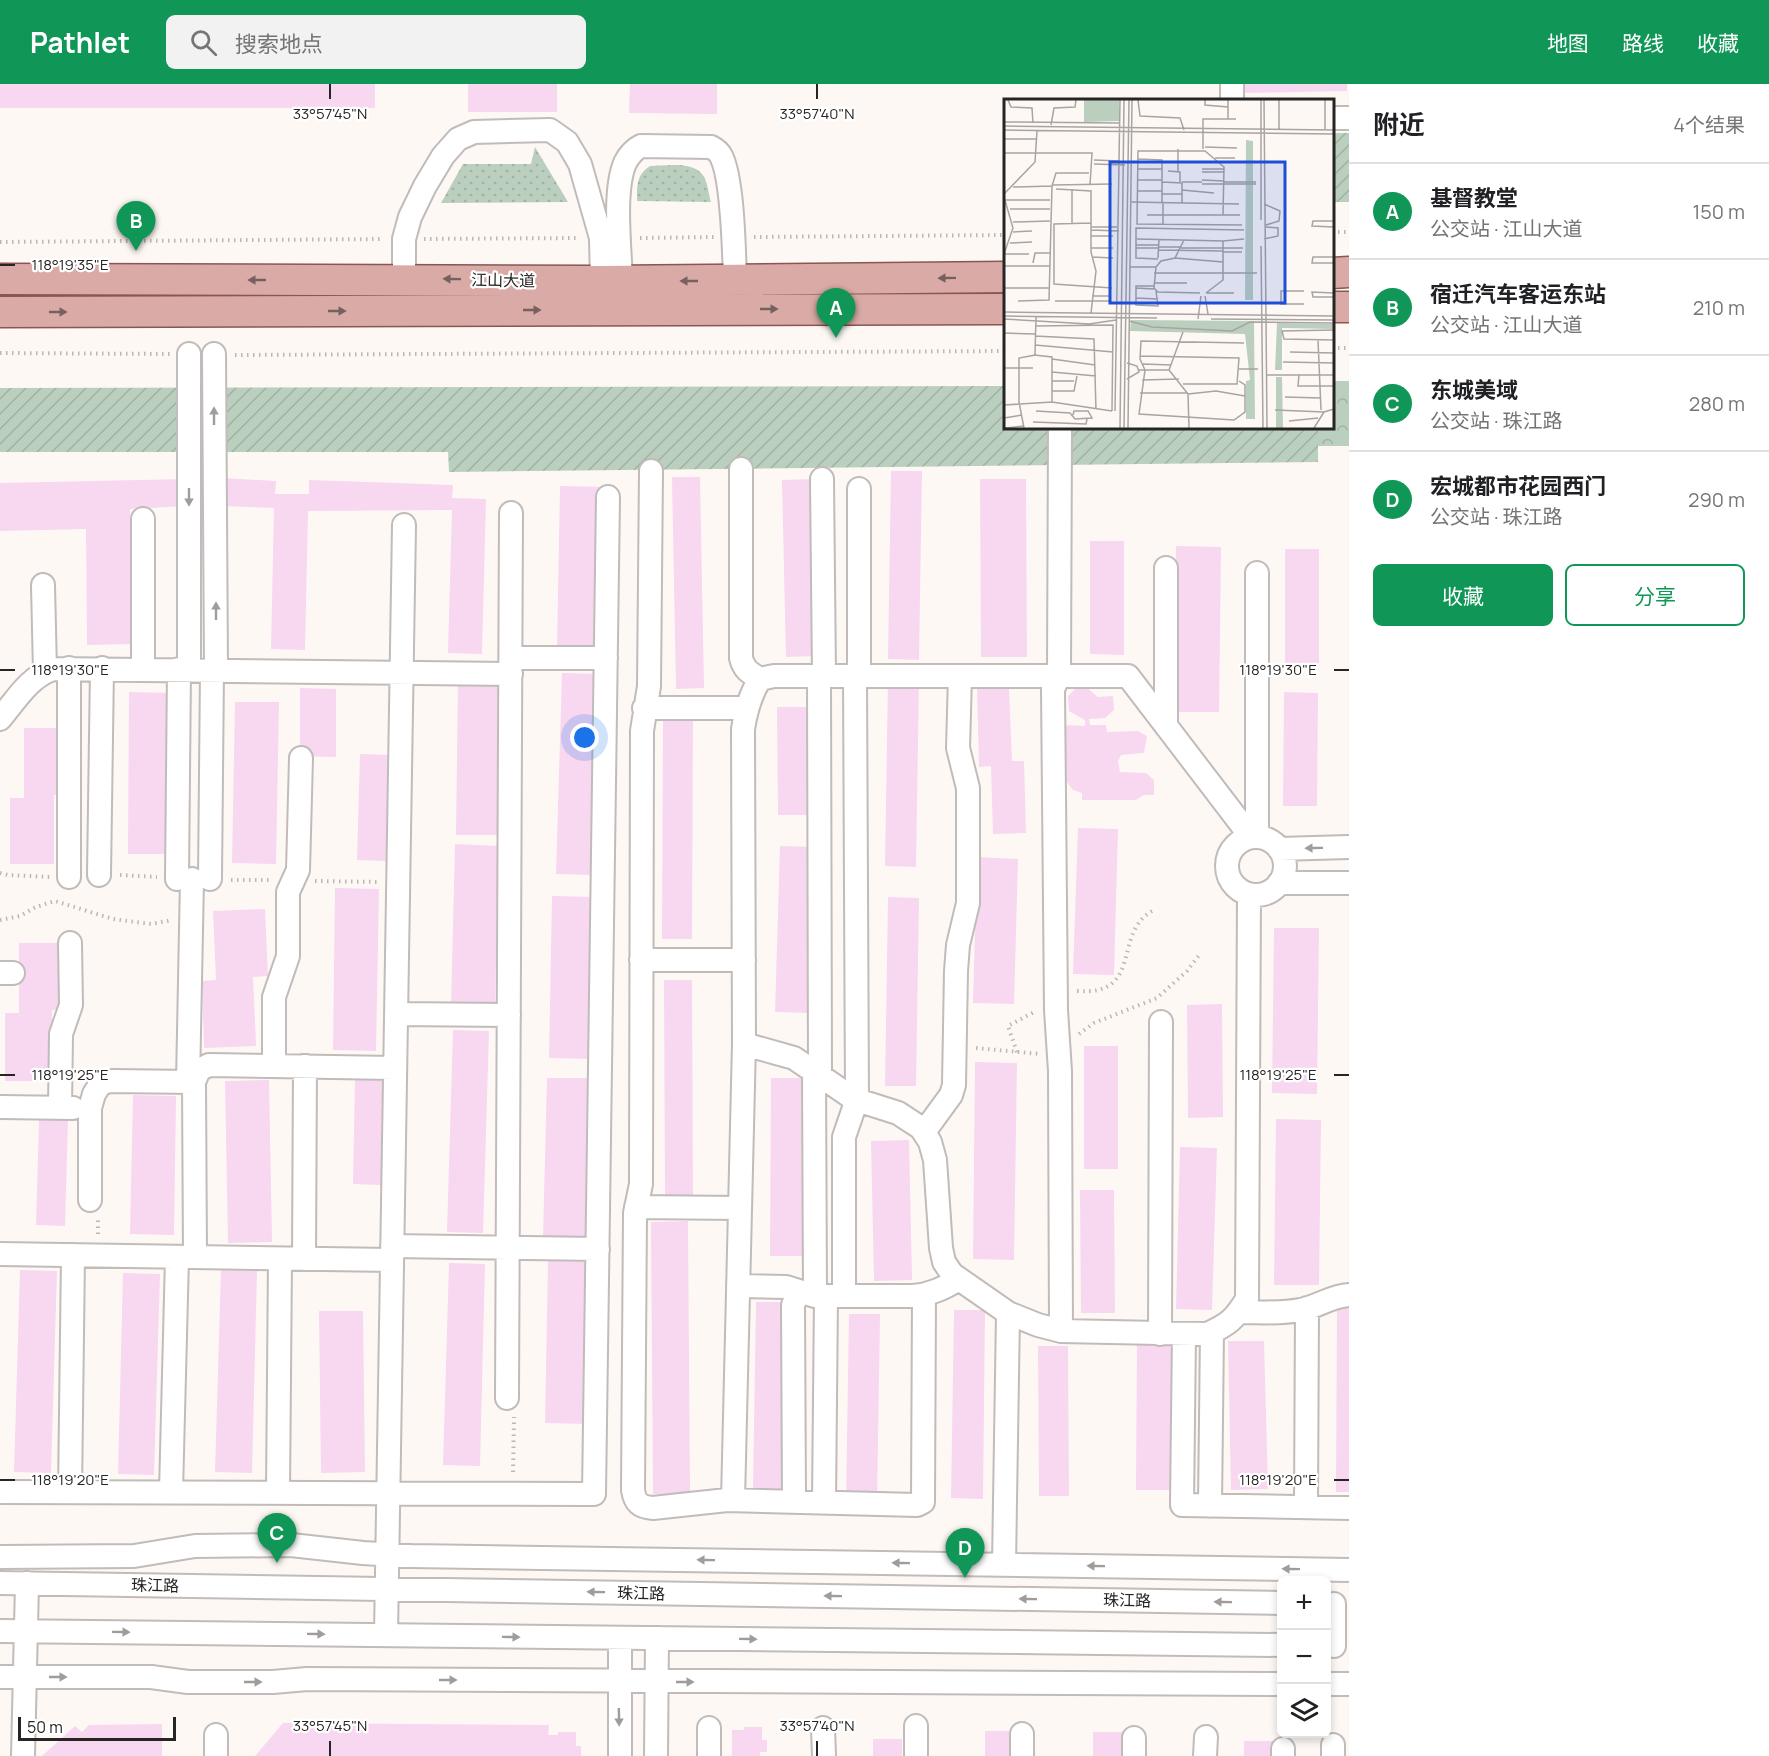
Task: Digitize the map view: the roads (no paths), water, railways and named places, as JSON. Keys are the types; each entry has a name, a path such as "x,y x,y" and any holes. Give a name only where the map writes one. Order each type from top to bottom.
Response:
{"main road":[{"path":"1334,273 1349,272"},
{"name":"江山大道","path":"0,279 612,281 1004,277"},
{"name":"江山大道","path":"0,312 1004,309"}],"street":[{"path":"404,279 404,239 410,216 443,156 458,139 474,132 550,130 567,142 580,164 610,238"},
{"path":"612,281 610,238 620,184 625,164 632,151 641,146 711,147 717,150 722,157 728,183 735,280"},
{"path":"189,354 184,669 193,879"},
{"path":"171,1492 186,1257 191,1082 191,913 214,669 214,354"},
{"path":"1060,429 1059,676 1053,689 1061,1331"},
{"path":"741,469 741,658 748,672 760,678 774,676 1128,676 1254,837"},
{"path":"651,471 649,686 642,731 641,1184 636,1207 634,1497 637,1503 643,1507 652,1508 733,1500 917,1505 923,1502 924,1295"},
{"path":"822,479 817,1073 824,1502"},
{"path":"821,1295 844,1137 857,1099 859,489"},
{"path":"0,1492 594,1494 608,497"},
{"path":"507,1398 512,513"},
{"path":"142,519 143,669"},
{"path":"386,1635 404,525"},
{"path":"1166,568 1166,726"},
{"path":"1254,837 1257,573"},
{"path":"43,585 45,672"},
{"path":"0,719 32,680 53,669 401,672 606,658"},
{"path":"69,668 69,877"},
{"path":"99,875 102,668"},
{"path":"924,1132 951,1095 954,1084 958,945 968,903 968,788 958,748 960,676"},
{"path":"733,1500 744,1044 743,729 746,708 760,678"},
{"path":"644,708 746,708"},
{"path":"274,1066 274,997 288,956 288,892 298,870 301,758"},
{"path":"1254,837 1269,840 1279,849 1285,862 1285,871 1279,883 1268,893 1249,894 1234,884 1229,875 1228,866 1229,856 1234,847 1254,837"},
{"path":"1279,849 1349,847"},
{"path":"1279,883 1349,884"},
{"path":"744,1044 794,1058 857,1099 898,1113 921,1128 930,1142 935,1160 944,1262 952,1274 1008,1313 1061,1331 1207,1334 1225,1327 1247,1299 1249,894"},
{"path":"60,1108 61,1034 71,1005 70,943"},
{"path":"641,960 744,960"},
{"path":"396,1014 509,1015"},
{"path":"1160,1334 1161,1022"},
{"path":"191,1082 199,1070 209,1065 395,1068"},
{"path":"304,1259 305,1066"},
{"path":"90,1200 90,1108 93,1094 100,1083 112,1081 191,1082"},
{"path":"0,1107 90,1108"},
{"path":"636,1207 740,1208"},
{"path":"0,1254 304,1259 508,1247 598,1249"},
{"path":"70,1492 73,1255"},
{"path":"278,1493 280,1259"},
{"path":"738,1286 786,1287 821,1295 924,1295 959,1279"},
{"path":"794,1502 793,1305 821,1295"},
{"path":"1239,1312 1292,1311 1307,1308 1331,1298 1349,1295"},
{"path":"1306,1507 1307,1308"},
{"path":"1004,1565 1008,1313"},
{"path":"1210,1506 1212,1332"},
{"path":"1184,1334 1182,1505 1349,1508"},
{"path":"0,1557 134,1556 195,1546 291,1545 387,1555 1349,1570"},
{"name":"珠江路","path":"0,1583 1277,1603"},
{"path":"23,1756 27,1583"},
{"path":"1336,1604 1337,1646"},
{"path":"0,1631 1277,1645"},
{"path":"620,1638 620,1756"},
{"path":"656,1756 657,1638"},
{"path":"0,1677 151,1677 188,1682 273,1682 307,1679 1277,1684"},
{"path":"1331,1684 1349,1684"},
{"path":"916,1726 916,1756"},
{"path":"708,1728 709,1756"},
{"path":"823,1728 824,1756"}],"place":[{"name":"宿迁汽车客运东站","path":"136,251"},
{"name":"基督教堂","path":"836,338"},
{"name":"东城美域","path":"277,1563"},
{"name":"宏城都市花园西门","path":"965,1578"}]}
